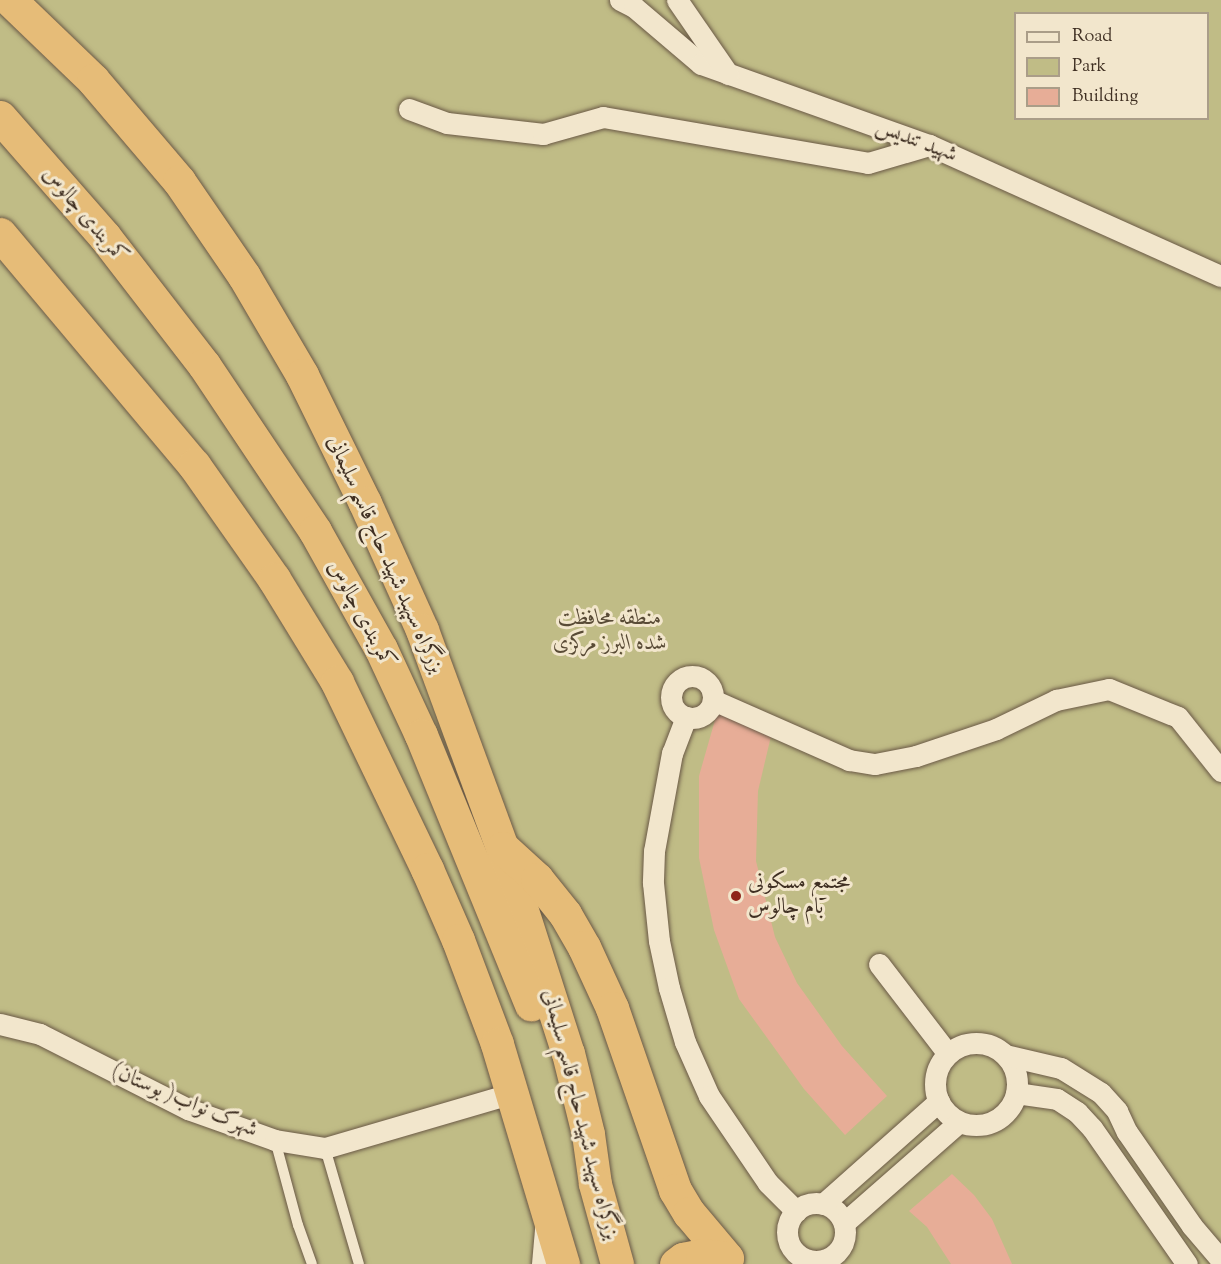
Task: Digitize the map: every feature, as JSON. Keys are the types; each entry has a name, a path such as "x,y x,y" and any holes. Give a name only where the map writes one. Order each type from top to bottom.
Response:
{"highway":[{"name":"بزرگراه سپهبد شهید حاج قاسم سلیمانی","path":"10,0 93,80 179,182 244,276 302,375 389,553 422,630 502,848 568,1053 588,1134 595,1184 617,1264"},
{"name":"کمربندی چالوس","path":"0,117 105,237 204,365 290,491 381,649 451,804 540,1027 595,1184"},
{"path":"0,234 194,465 274,579 337,682 427,868 458,940 513,1093 563,1264"},
{"path":"451,804 537,879 565,914 584,947 616,1019 675,1190 689,1213 727,1258 702,1256 683,1259 676,1264"}],"street":[{"name":"شهید تندیس","path":"620,0 634,7 700,64 929,145 1221,276"},
{"path":"677,0 728,74"},
{"path":"409,109 447,123 543,134 603,117 868,163 929,145"},
{"path":"700,678 710,687 713,700 711,707 700,717 686,717 675,709 672,703 673,690 681,679 700,678"},
{"path":"713,700 849,760 874,764 916,756 996,729 1056,700 1109,689 1178,717 1221,771"},
{"path":"686,717 672,753 654,851 653,883 658,930 669,988 686,1042 709,1096 768,1183 796,1211"},
{"path":"879,964 948,1054"},
{"name":"شهرک نواب( بوستان)","path":"0,1024 40,1034 188,1109 275,1140 325,1148 513,1093"},
{"path":"1005,1055 1013,1066 1017,1079 1017,1092 1012,1104 995,1121 977,1125 959,1122 944,1110 939,1101 936,1076 948,1054 970,1043 983,1043 1005,1055 1061,1068 1101,1093 1117,1111 1127,1132 1192,1226 1215,1256 1221,1260"},
{"path":"1017,1092 1057,1100 1077,1112 1092,1128 1187,1264"},
{"path":"823,1204 939,1101"},
{"path":"844,1223 959,1122"},
{"path":"813,1203 823,1204 832,1208 844,1223 843,1257 832,1256 814,1261 797,1254 788,1238 790,1219 796,1211 813,1203"},
{"path":"542,1264 546,1204"}],"lane":[{"path":"275,1140 298,1225 312,1264"},
{"path":"325,1148 359,1264"}],"green space":[{"name":"منطقه محافظت شده البرز مرکزی","path":"0,0 1221,0 1221,1264 0,1264"}],"building":[{"name":"مجتمع مسکونی بام چالوس","path":"717,713 772,732 758,791 756,861 775,937 797,983 842,1046 887,1096 845,1135 804,1089 739,999 714,930 699,858 699,776"},
{"path":"952,1174 974,1195 992,1219 1012,1264 951,1264 927,1227 909,1211"}],"place":[{"name":"مجتمع مسکونی بام چالوس","path":"736,896"}]}
